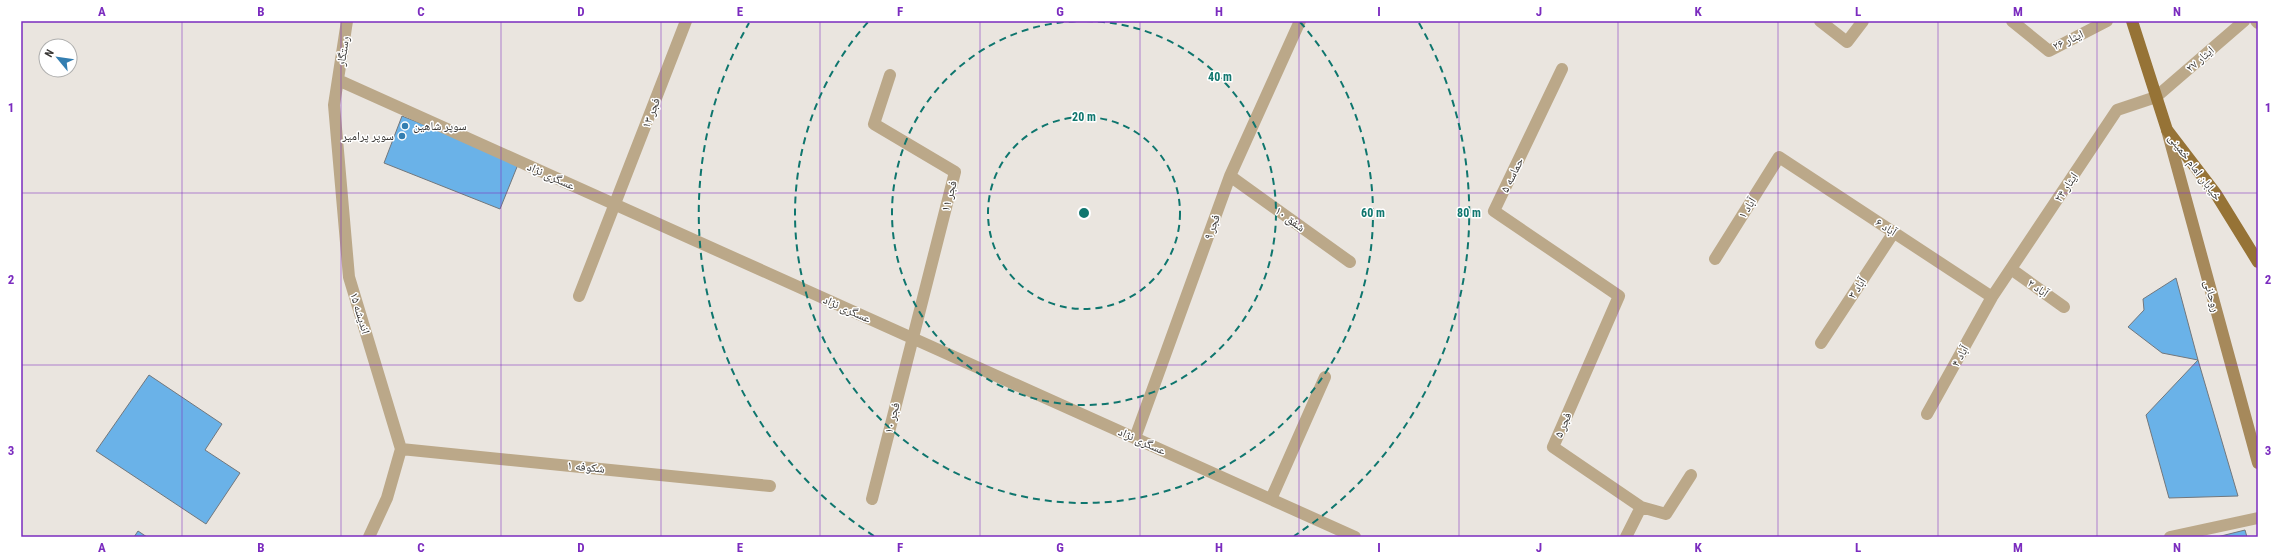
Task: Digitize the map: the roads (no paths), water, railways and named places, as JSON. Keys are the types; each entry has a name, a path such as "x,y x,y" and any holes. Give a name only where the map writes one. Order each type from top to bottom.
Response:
{"main road":[{"name":"خیابان امام خمینی","path":"2132,21 2167,130 2216,194 2258,262"},
{"name":"روحانی","path":"2167,130 2258,462"}],"street":[{"name":"رستگار","path":"338,80 347,21"},
{"name":"فجر ۱۳","path":"579,296 686,21"},
{"path":"1820,21 1847,42 1862,21"},
{"name":"ایثار ۲۶","path":"2012,21 2049,51 2108,21"},
{"name":"ایثار ۲۷","path":"2156,98 2244,21"},
{"name":"فجر ۹","path":"1135,438 1230,176 1295,23"},
{"name":"حماسه ۵","path":"1562,69 1494,211 1618,296"},
{"name":"فجر ۱۱","path":"890,75 874,124 955,172 912,338"},
{"name":"عسگری نژاد","path":"338,80 1356,537"},
{"name":"اندیشه ۱۵","path":"338,80 334,105 349,277 401,449"},
{"name":"ایثار ۲۴","path":"1992,297 2117,110 2156,98"},
{"name":"آباد ۶","path":"1779,157 1992,297"},
{"name":"آباد ۱","path":"1715,259 1779,157"},
{"name":"شفق ۱۰","path":"1230,176 1350,262"},
{"name":"آباد ۳","path":"1820,343 1894,232"},
{"name":"آباد ۲","path":"2011,269 2064,307"},
{"name":"فجر ۵","path":"1618,296 1553,447 1641,507"},
{"name":"آباد ۴","path":"1927,414 1992,297"},
{"name":"فجر ۱۰","path":"872,499 912,338"},
{"path":"1271,499 1325,377"},
{"path":"369,537 387,498 401,449"},
{"name":"شکوفه ۱","path":"401,449 770,486"},
{"path":"1626,537 1641,507 1666,514 1691,475"},
{"path":"2170,537 2258,518"}],"place":[{"name":"سوپر شاهین","path":"405,126"},
{"name":"سوپر پرامیر","path":"402,136"}]}
